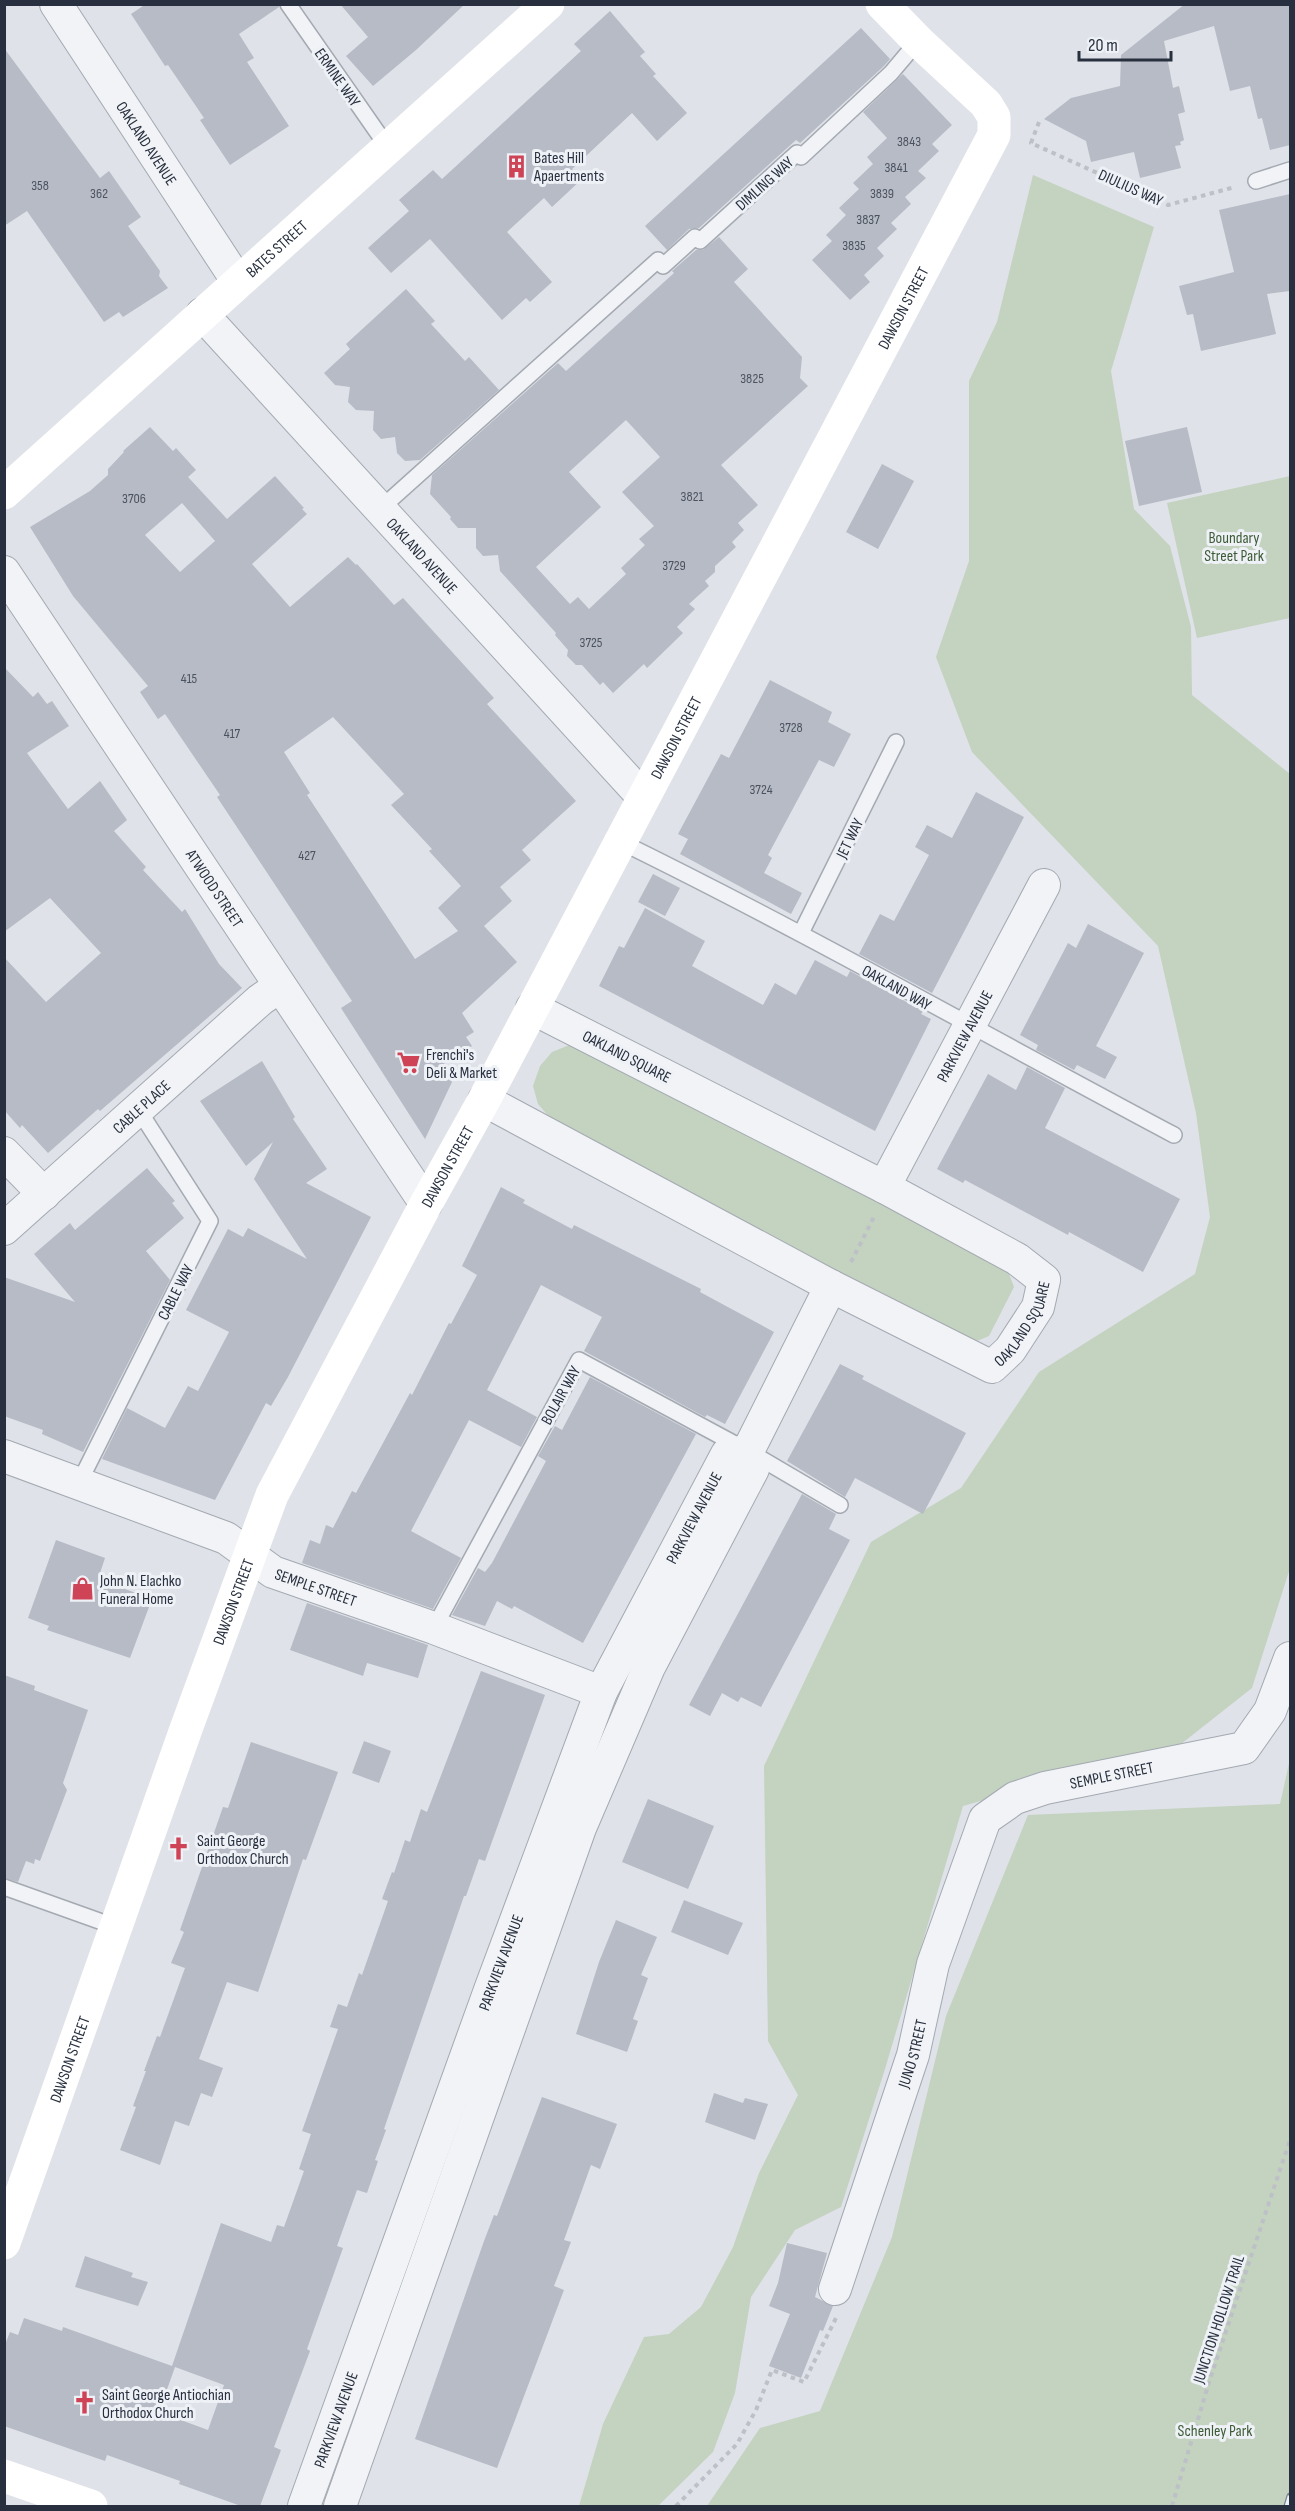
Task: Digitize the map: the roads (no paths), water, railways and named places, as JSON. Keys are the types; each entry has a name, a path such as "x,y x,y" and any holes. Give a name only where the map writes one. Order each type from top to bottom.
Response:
{"street":[{"name":"OAKLAND AVENUE","path":"56,4 238,282"},
{"name":"BATES STREET","path":"4,493 548,4"},
{"path":"882,4 918,41"},
{"name":"DAWSON STREET","path":"4,2243 272,1495 426,1204 484,1100 994,135 994,117 986,104 918,41"},
{"name":"OAKLAND AVENUE","path":"202,314 643,797"},
{"name":"ATWOOD STREET","path":"4,572 426,1204"},
{"name":"PARKVIEW AVENUE","path":"882,1196 1044,885"},
{"name":"CABLE PLACE","path":"4,1229 260,1000 280,986"},
{"name":"OAKLAND SQUARE","path":"484,1100 841,1275 992,1367 1010,1350 1038,1307 1044,1280 1017,1259 882,1196 532,1008"},
{"path":"4,1153 44,1194"},
{"name":"PARKVIEW AVENUE","path":"567,1823 753,1469 747,1451 841,1275"},
{"name":"PARKVIEW AVENUE","path":"340,2506 432,2154 504,1995 567,1823 601,1692 727,1454 747,1451"},
{"name":"SEMPLE STREET","path":"4,1456 226,1538 273,1572 434,1628 601,1692"},
{"name":"SEMPLE STREET","path":"985,1819 1015,1798 1045,1788 1244,1748 1270,1711 1290,1658"},
{"name":"JUNO STREET","path":"835,2289 913,2055 933,1964 985,1819"},
{"name":"PARKVIEW AVENUE","path":"304,2506 462,2164 504,1995"},
{"path":"4,2476 91,2506"}],"lane":[{"name":"ERMINE WAY","path":"288,4 389,149"},
{"name":"DIMLING WAY","path":"379,510 658,260 663,266 695,237 700,241 797,153 801,157 891,73 918,41"},
{"path":"1256,181 1290,170"},
{"name":"JET WAY","path":"801,933 896,742"},
{"name":"OAKLAND WAY","path":"619,841 801,933 1174,1135"},
{"name":"CABLE WAY","path":"79,1483 210,1221 138,1109"},
{"name":"BOLAIR WAY","path":"434,1628 579,1360 747,1451 840,1505"},
{"path":"620,1653 649,1667"},
{"path":"4,1887 116,1927"},
{"path":"432,2154 462,2164"}],"railway":[{"path":"1287,2506 1290,2496"}],"place":[{"name":"Bates Hill Apaertments","path":"516,166"},
{"name":"Frenchi's Deli & Market","path":"408,1063"},
{"name":"John N. Elachko Funeral Home","path":"82,1589"},
{"name":"Saint George Orthodox Church","path":"179,1849"},
{"name":"Saint George Antiochian Orthodox Church","path":"84,2403"}],"park label":[{"name":"Boundary Street Park","path":"1234,546"},
{"name":"Schenley Park","path":"1215,2430"}]}
